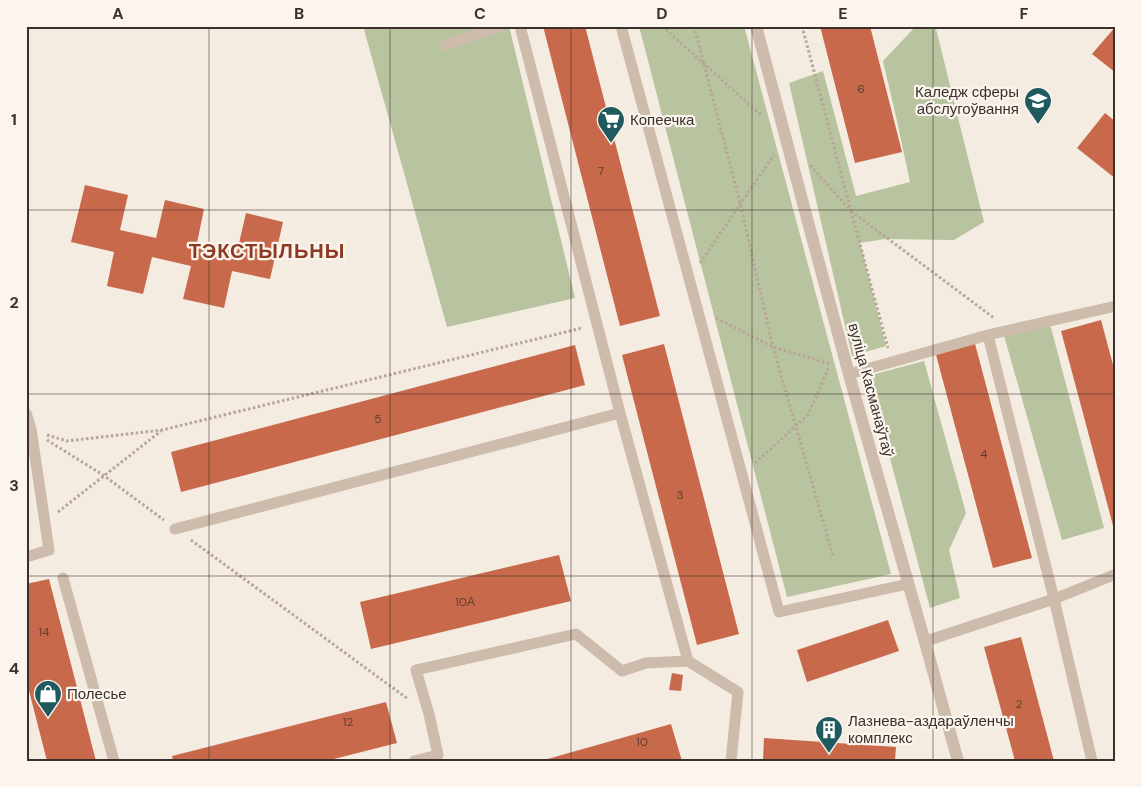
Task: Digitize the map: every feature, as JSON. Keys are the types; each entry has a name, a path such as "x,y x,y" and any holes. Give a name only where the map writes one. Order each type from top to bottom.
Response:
{"street":[{"name":"вуліца Касманаўтаў","path":"756,26 848,368 908,584 926,641 958,761"}],"lane":[{"path":"445,45 502,26"},
{"path":"520,26 620,413 688,661"},
{"path":"621,26 779,612 908,584"},
{"path":"848,368 1116,306"},
{"path":"988,335 1054,599 1092,761"},
{"path":"26,413 31,429 49,550 26,556"},
{"path":"175,529 620,413"},
{"path":"926,641 1054,599 1116,574"},
{"path":"64,578 114,761"},
{"path":"414,761 438,755 429,714 416,670 576,634 622,671 646,663 688,661 738,692 731,761"}],"path":[{"path":"694,26 740,203 773,347 833,556"},
{"path":"689,280 786,138"},
{"path":"889,351 851,211 1000,322"},
{"path":"697,309 773,347 848,368"},
{"path":"31,429 67,441 162,430 597,324"},
{"path":"741,476 808,415 831,364"},
{"path":"31,429 102,476 429,714"},
{"path":"45,522 162,430"}],"green space":[{"path":"363,26 509,26 575,298 447,327"},
{"path":"639,26 744,26 891,574 787,597"},
{"path":"916,26 946,26 936,29 984,222 954,240 885,239 860,243 886,346 852,356 789,83 823,71 856,196 910,182 883,61"},
{"path":"1049,320 1104,528 1062,540 1003,332"},
{"path":"924,361 966,513 949,550 960,598 930,608 868,376"}],"building":[{"path":"543,26 585,26 660,316 620,326"},
{"path":"820,26 870,26 902,152 855,163"},
{"path":"1116,26 1116,73 1092,54"},
{"path":"1105,113 1116,122 1116,179 1077,148"},
{"path":"85,185 128,195 120,230 156,238 165,200 204,209 197,243 237,252 246,213 283,222 270,279 232,271 224,308 183,299 191,266 152,257 143,294 107,286 114,252 71,242"},
{"path":"1101,320 1116,376 1115,533 1061,331"},
{"path":"974,340 1032,558 993,568 935,351"},
{"path":"664,344 739,634 697,645 622,355"},
{"path":"575,345 585,385 181,492 171,452"},
{"path":"559,555 571,601 371,649 360,602"},
{"path":"49,579 96,761 47,761 26,679 26,584"},
{"path":"888,620 899,651 807,682 797,650"},
{"path":"1021,637 1054,761 1015,761 984,647"},
{"path":"672,673 683,675 681,691 669,690"},
{"path":"386,702 397,743 326,761 173,761 172,756"},
{"path":"671,724 682,761 544,761 544,760"},
{"name":"Лазнева-аздараўленчы комплекс","path":"764,738 896,747 895,761 763,761"}],"place":[{"name":"Каледж сферы абслугоўвання","path":"1038,125"},
{"name":"Копеечка","path":"611,144"},
{"name":"Полесье","path":"48,718"},
{"name":"Лазнева-аздараўленчы комплекс","path":"829,754"}],"district":[{"name":"ТЭКСТЫЛЬНЫ","path":"267,251"}]}
